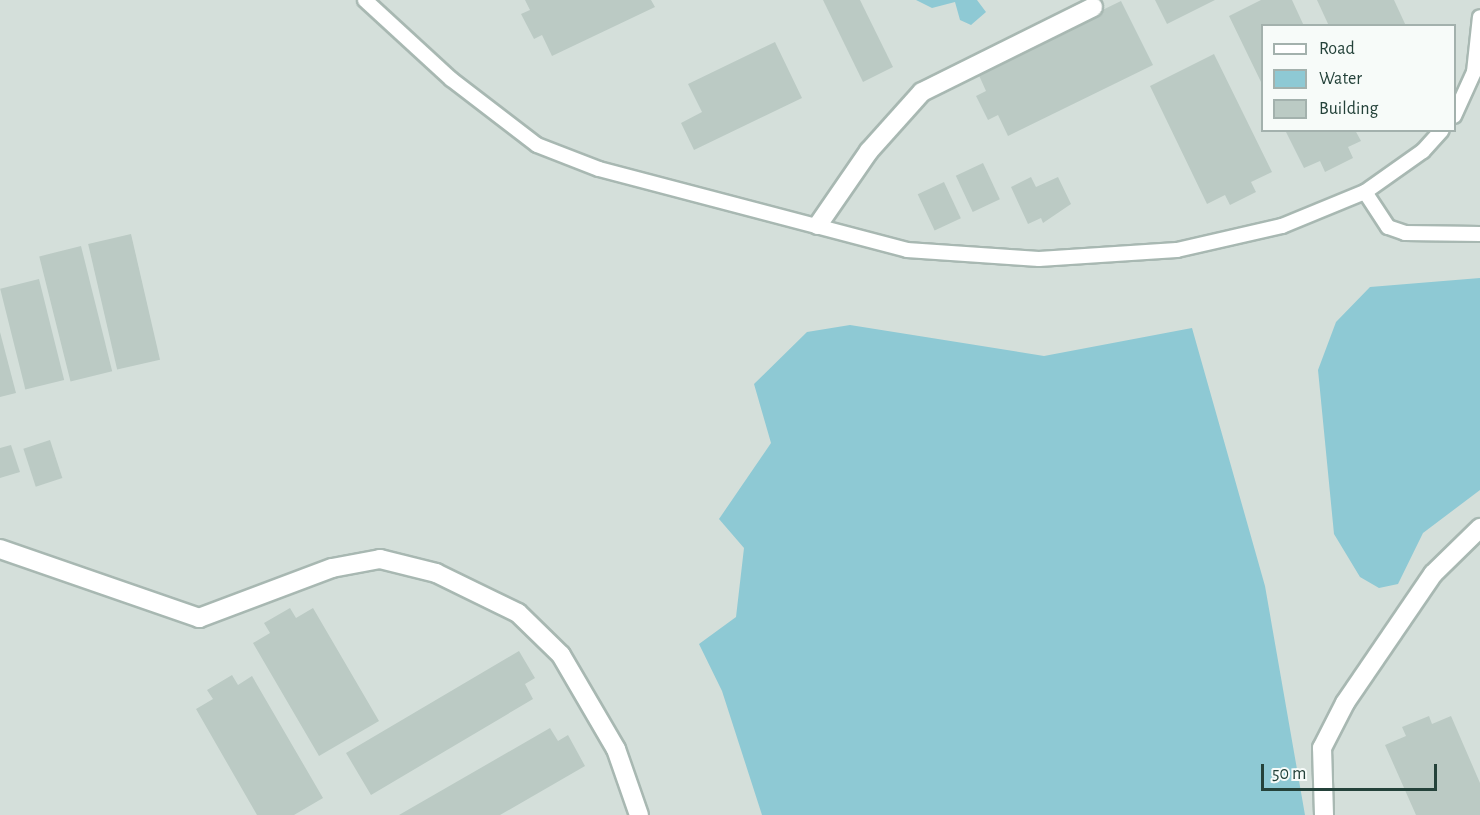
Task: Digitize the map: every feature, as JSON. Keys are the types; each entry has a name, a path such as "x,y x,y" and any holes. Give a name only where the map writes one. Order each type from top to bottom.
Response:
{"street":[{"path":"818,225 869,151 922,92 1093,7"},
{"path":"1324,815 1322,748 1345,703 1433,574 1480,528"},
{"path":"0,549 199,618 333,568 380,559 436,573 518,613 561,655 616,749 639,815"}],"lane":[{"path":"364,0 451,78 537,145 599,169 907,250 1039,259 1177,250 1282,226 1365,192 1423,151 1440,132"},
{"path":"1456,114 1474,72 1480,17"},
{"path":"1365,192 1388,226 1405,233 1480,234"}],"shaded area":[{"path":"0,0 1480,0 1480,815 0,815"}],"water":[{"path":"916,0 977,0 986,12 971,25 960,20 955,2 932,8"},
{"path":"1480,278 1480,490 1423,533 1398,584 1379,588 1360,577 1334,534 1318,370 1336,322 1370,287"},
{"path":"850,325 1044,356 1192,328 1265,586 1305,815 762,815 722,691 699,644 736,617 744,548 719,519 771,443 754,384 807,332"}],"building":[{"path":"525,0 651,0 655,7 552,56 542,35 534,39 521,14 530,10"},
{"path":"823,0 860,0 893,67 863,82"},
{"path":"1155,0 1215,0 1167,24"},
{"path":"1261,0 1292,0 1303,24 1261,24 1261,82 1229,16"},
{"path":"1317,0 1394,0 1405,24 1328,24"},
{"path":"1121,1 1153,65 1008,136 998,115 988,120 976,96 986,91 977,71"},
{"path":"775,42 802,98 694,150 681,123 702,112 688,84"},
{"path":"1214,54 1272,172 1251,182 1256,192 1230,205 1225,195 1207,204 1150,86"},
{"path":"1286,132 1356,132 1361,141 1348,147 1353,158 1325,172 1320,161 1304,168"},
{"path":"983,163 1000,199 973,212 956,176"},
{"path":"1031,177 1036,187 1058,177 1071,204 1043,223 1041,218 1028,224 1011,187"},
{"path":"944,182 961,218 935,231 918,194"},
{"path":"131,234 160,360 117,370 88,244"},
{"path":"81,246 112,371 70,382 39,256"},
{"path":"39,279 64,380 25,390 0,289"},
{"path":"0,332 16,393 0,397"},
{"path":"50,440 62,478 36,487 23,449"},
{"path":"11,445 20,472 0,478 0,448"},
{"path":"290,608 296,618 313,608 379,721 319,756 253,643 270,633 264,623"},
{"path":"519,651 535,678 525,684 533,699 371,795 346,753"},
{"path":"232,675 238,685 252,676 323,798 294,815 257,815 196,709 213,699 207,690"},
{"path":"1429,716 1432,724 1451,716 1480,783 1480,815 1416,815 1385,745 1406,736 1402,727"},
{"path":"550,728 558,741 568,735 585,766 500,815 399,815"}]}
